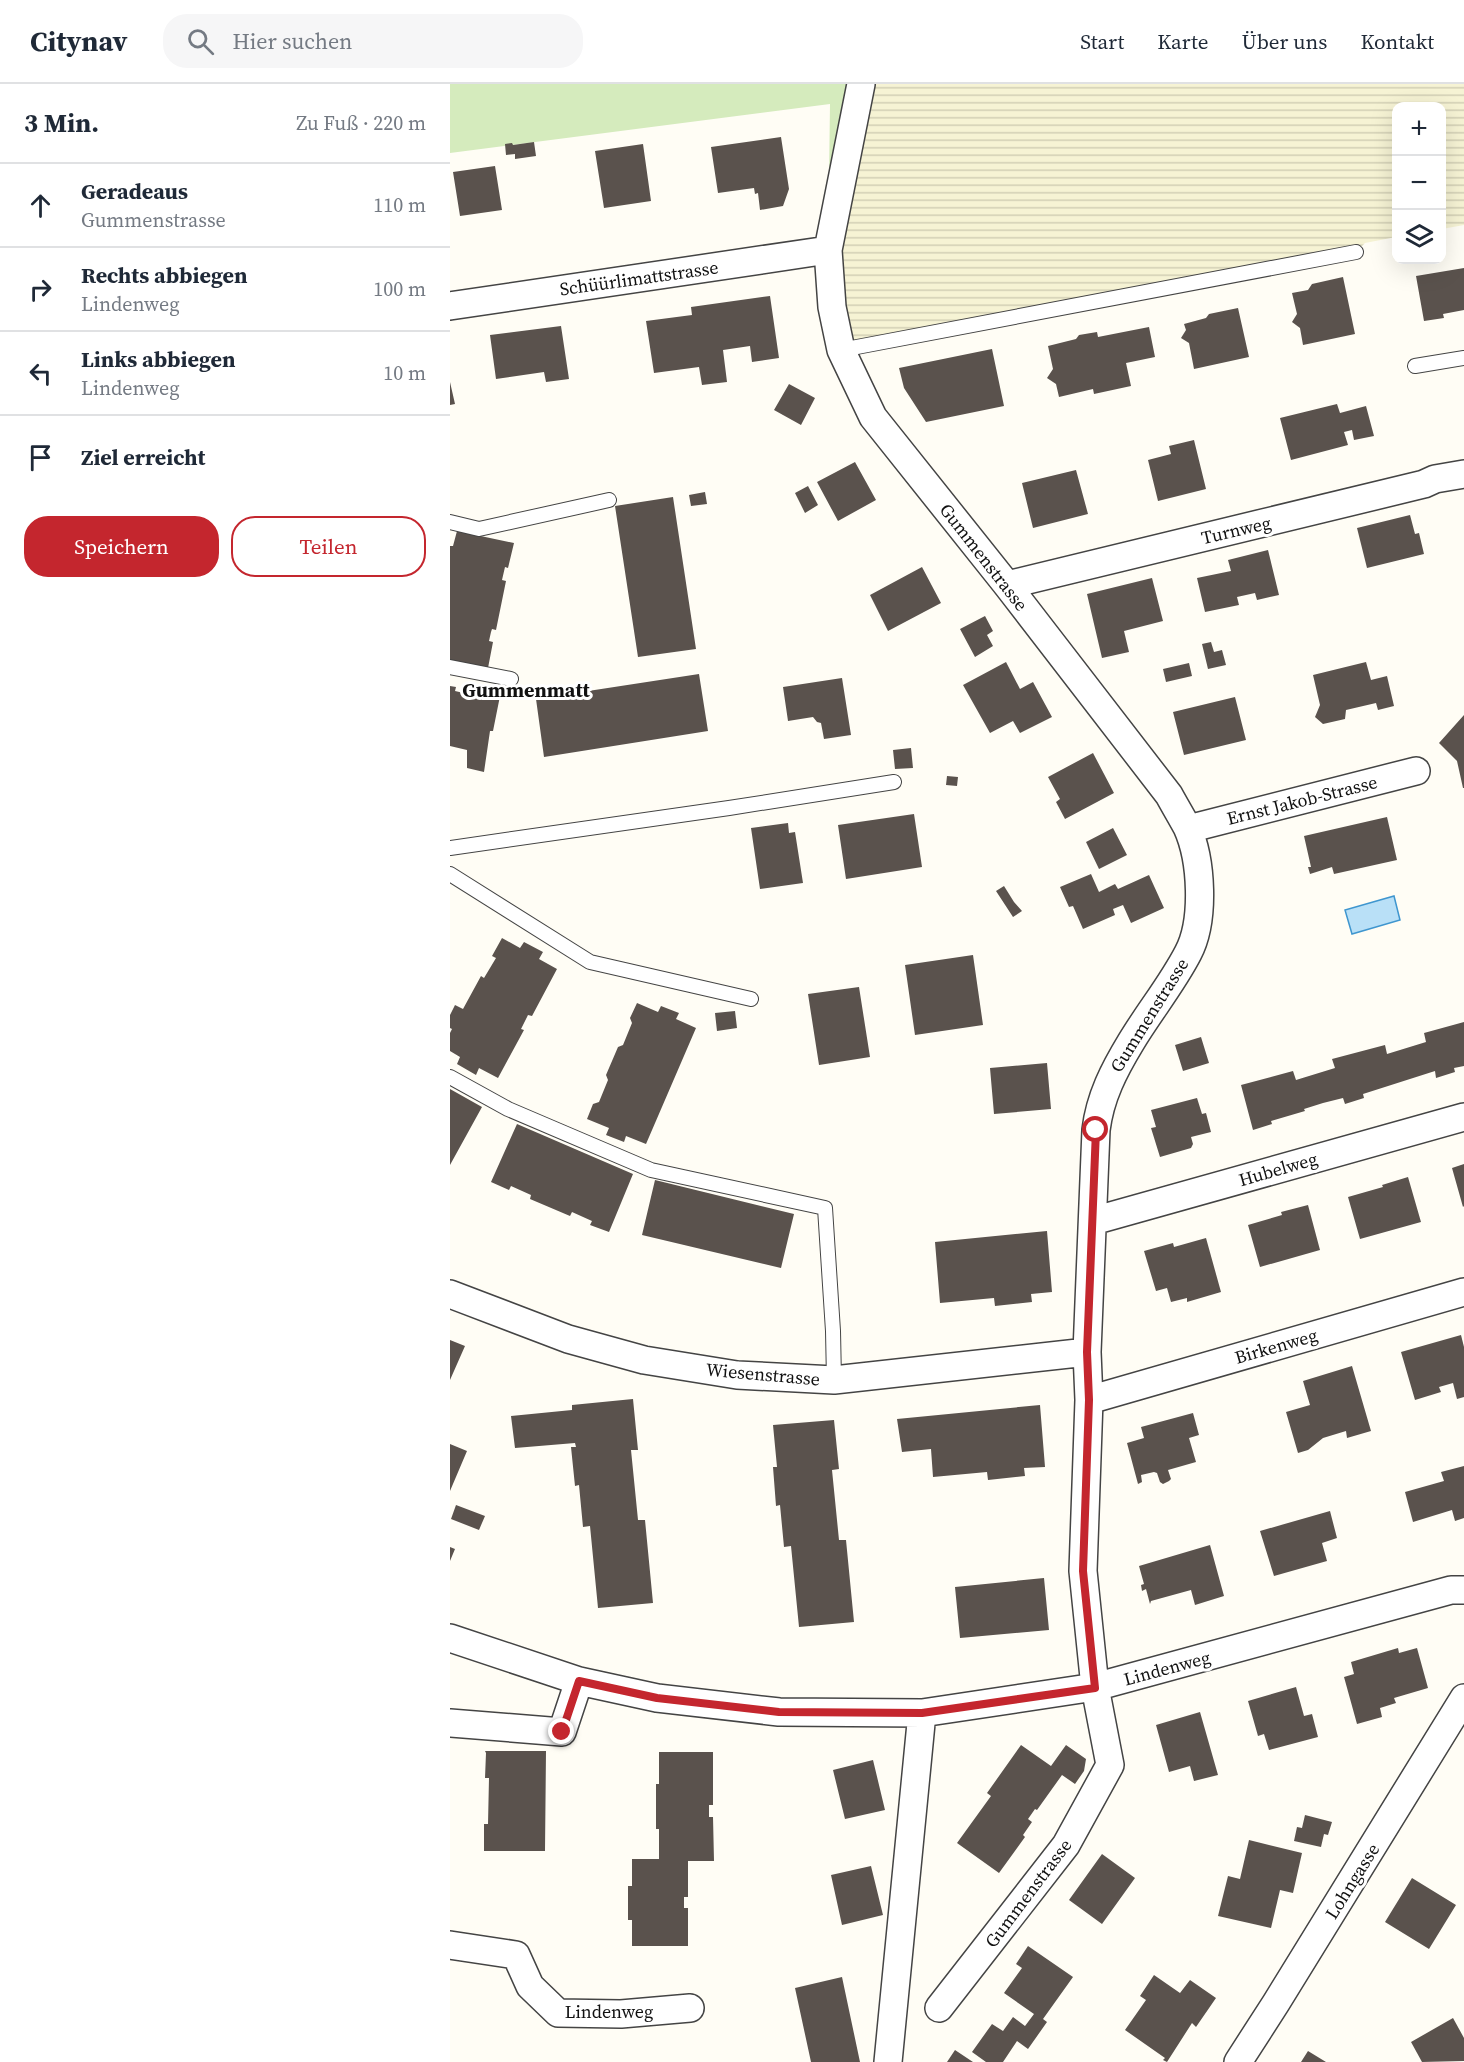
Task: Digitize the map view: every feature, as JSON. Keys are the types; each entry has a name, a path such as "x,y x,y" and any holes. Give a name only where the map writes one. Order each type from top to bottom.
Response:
{"street":[{"name":"Gummenstrasse","path":"861,84 828,250 832,307 840,350 873,417 1007,585 1169,795 1188,829 1196,862 1200,897 1197,923 1189,951 1113,1071 1098,1109 1087,1352 1089,1400 1083,1571 1095,1688 1110,1765 1066,1845 939,2008"},
{"name":"Schüürlimattstrasse","path":"450,306 828,250"},
{"name":"Turnweg","path":"1007,585 1424,484 1435,479 1464,474"},
{"name":"Ernst Jakob-Strasse","path":"1188,829 1416,771"},
{"name":"Hubelweg","path":"1093,1221 1464,1117"},
{"name":"Birkenweg","path":"1089,1400 1464,1292"},
{"name":"Wiesenstrasse","path":"450,1294 568,1339 644,1360 736,1375 834,1380 1087,1352"},
{"name":"Lindenweg","path":"450,1638 579,1681 657,1698 779,1712 922,1713 1095,1688 1451,1590 1464,1590"},
{"path":"450,1723 562,1732 579,1681"},
{"name":"Lohngasse","path":"1238,2062 1464,1698"},
{"path":"888,2062 922,1713"},
{"name":"Lindenweg","path":"450,1945 516,1955 530,1986 558,2013 621,2014 690,2008"}],"lane":[{"path":"840,350 1356,252"},
{"path":"1415,366 1464,358"},
{"path":"450,522 479,529 609,500"},
{"path":"450,667 511,679"},
{"path":"450,848 551,835 894,782"},
{"path":"450,874 590,963 751,999"},
{"path":"450,1077 508,1109 651,1170 825,1208 834,1380"}],"shaded area":[{"path":"861,84 1464,84 1464,225 1446,228 1446,102 1392,102 1392,238 1365,243 1356,252 841,350 832,307"}],"green space":[{"path":"450,84 861,84 828,250 830,104 450,153"}],"water":[{"path":"1394,896 1400,920 1352,934 1345,910"}],"building":[{"path":"781,137 789,189 783,206 760,210 758,193 755,194 754,188 718,193 711,147"},
{"path":"534,142 536,156 515,159 515,154 506,155 505,144"},
{"path":"643,144 651,201 604,208 595,151"},
{"path":"495,166 502,210 460,216 453,172"},
{"path":"1464,268 1464,310 1443,314 1444,318 1424,321 1416,276"},
{"path":"1343,277 1355,334 1303,345 1300,328 1292,322 1297,314 1292,293 1308,290 1312,284"},
{"path":"770,296 779,358 752,362 750,346 723,350 727,382 702,385 699,367 654,373 646,321 692,315 691,307"},
{"path":"1238,308 1249,357 1194,369 1189,343 1181,338 1186,330 1184,324 1206,318 1209,314"},
{"path":"561,326 569,379 546,382 544,372 496,379 490,335"},
{"path":"1149,327 1155,357 1126,363 1131,386 1094,394 1093,389 1059,397 1056,384 1047,378 1053,369 1048,346 1076,339 1079,335 1097,332 1098,337"},
{"path":"992,349 1004,406 926,422 904,388 899,368"},
{"path":"450,382 455,404 450,405"},
{"path":"789,384 815,398 801,425 774,410"},
{"path":"1337,404 1340,413 1366,406 1374,436 1354,440 1352,430 1344,432 1348,445 1291,460 1280,418"},
{"path":"1194,440 1206,489 1158,501 1148,460 1171,454 1169,446"},
{"path":"855,462 876,500 838,521 817,482"},
{"path":"1076,470 1088,514 1033,528 1022,483"},
{"path":"808,486 818,505 805,513 795,493"},
{"path":"705,492 707,504 691,506 689,495"},
{"path":"673,497 696,649 638,657 615,506"},
{"path":"1410,515 1415,534 1419,533 1424,554 1367,568 1357,528"},
{"path":"457,531 514,543 508,568 505,567 502,580 506,581 496,630 492,629 489,641 493,642 488,668 450,660 450,546 453,546"},
{"path":"1268,550 1279,595 1257,600 1255,593 1237,597 1239,605 1205,612 1197,578 1231,571 1228,560"},
{"path":"922,567 941,603 888,631 870,595"},
{"path":"1152,578 1163,621 1124,631 1129,652 1102,658 1087,594"},
{"path":"985,616 993,631 987,635 993,646 975,657 960,629"},
{"path":"1211,642 1214,652 1222,650 1226,665 1208,669 1202,644"},
{"path":"1006,662 1020,689 1033,682 1052,717 1020,733 1013,721 990,733 963,685"},
{"path":"1366,662 1371,680 1387,676 1394,706 1378,710 1376,703 1346,710 1345,719 1323,724 1315,717 1320,705 1313,675"},
{"path":"1189,663 1192,676 1166,682 1163,669"},
{"path":"699,674 708,731 544,757 536,699"},
{"path":"842,678 851,735 824,739 821,723 813,717 788,721 783,687"},
{"path":"450,686 456,687 455,691 468,694 469,689 500,696 493,731 490,731 484,772 467,768 467,750 450,746"},
{"path":"1235,697 1246,740 1184,755 1173,712"},
{"path":"1464,715 1463,788 1457,761 1439,743"},
{"path":"911,748 913,768 895,769 893,750"},
{"path":"1093,753 1114,793 1065,819 1056,802 1060,799 1048,777"},
{"path":"947,776 958,777 957,786 946,785"},
{"path":"914,814 922,867 846,879 838,825"},
{"path":"1387,817 1397,860 1334,874 1332,867 1310,874 1308,867 1311,867 1304,836"},
{"path":"788,823 789,833 795,832 803,883 760,889 751,828"},
{"path":"1113,828 1127,855 1099,869 1086,842"},
{"path":"1091,874 1099,892 1115,884 1118,889 1149,875 1164,908 1131,923 1123,905 1113,909 1115,915 1083,929 1073,906 1069,907 1060,887"},
{"path":"1004,886 1022,911 1013,917 996,891"},
{"path":"502,938 520,948 524,942 543,952 539,959 557,969 532,1016 528,1015 521,1029 524,1030 498,1078 479,1068 476,1075 457,1064 460,1057 450,1051 452,1029 450,1028 450,1015 455,1005 463,1009 481,976 484,978 496,958 492,956"},
{"path":"973,955 983,1025 915,1035 905,965"},
{"path":"859,987 870,1057 819,1065 808,994"},
{"path":"637,1003 658,1012 661,1006 679,1013 676,1019 696,1028 646,1144 626,1136 624,1142 606,1135 609,1128 587,1119 593,1104 599,1102 608,1080 606,1075 618,1047 623,1045 632,1023 630,1018"},
{"path":"735,1011 737,1028 717,1031 715,1013"},
{"path":"1464,1022 1464,1066 1454,1068 1455,1072 1436,1078 1435,1071 1363,1094 1364,1098 1345,1104 1343,1098 1323,1103 1271,1121 1272,1124 1253,1130 1241,1085 1293,1071 1296,1080 1335,1068 1332,1059 1385,1045 1387,1054 1426,1042 1424,1033"},
{"path":"1201,1037 1209,1063 1183,1071 1175,1045"},
{"path":"1047,1063 1051,1109 994,1114 990,1068"},
{"path":"450,1089 482,1107 450,1165"},
{"path":"1197,1098 1202,1114 1206,1113 1211,1132 1191,1137 1193,1144 1191,1148 1160,1157 1151,1128 1156,1127 1151,1110"},
{"path":"517,1124 633,1174 609,1232 590,1225 592,1221 572,1212 570,1216 530,1199 531,1195 511,1186 509,1190 491,1182"},
{"path":"1464,1164 1464,1206 1463,1207 1452,1168"},
{"path":"1408,1177 1421,1222 1360,1239 1348,1197"},
{"path":"655,1180 794,1214 781,1268 642,1235"},
{"path":"1308,1205 1320,1250 1260,1267 1248,1225 1282,1215 1281,1212"},
{"path":"1047,1231 1052,1292 1031,1294 1032,1302 995,1306 994,1298 940,1303 935,1242"},
{"path":"1206,1238 1221,1292 1187,1302 1187,1298 1171,1302 1167,1288 1156,1291 1144,1251 1173,1243 1174,1247"},
{"path":"1461,1335 1464,1347 1464,1397 1457,1399 1453,1383 1439,1387 1441,1392 1415,1400 1401,1352"},
{"path":"450,1340 465,1346 450,1380"},
{"path":"1352,1366 1371,1431 1347,1438 1346,1431 1323,1438 1308,1450 1298,1453 1286,1412 1310,1405 1303,1381"},
{"path":"633,1399 638,1450 631,1450 638,1520 645,1520 653,1603 598,1608 590,1526 583,1527 579,1485 575,1486 571,1447 576,1447 575,1443 515,1448 511,1416 572,1410 572,1405"},
{"path":"1040,1405 1045,1467 1024,1468 1025,1476 988,1480 987,1472 933,1477 931,1449 902,1452 897,1419"},
{"path":"1193,1413 1199,1435 1189,1438 1196,1462 1168,1470 1171,1479 1163,1484 1154,1472 1141,1475 1142,1482 1138,1484 1127,1443 1144,1438 1141,1427"},
{"path":"834,1420 839,1469 832,1470 839,1540 846,1540 854,1622 799,1627 791,1546 784,1547 780,1505 776,1506 773,1467 777,1467 773,1425"},
{"path":"450,1444 467,1451 450,1491"},
{"path":"1464,1466 1464,1518 1455,1521 1452,1510 1413,1522 1405,1492 1444,1481 1441,1472"},
{"path":"456,1505 485,1516 479,1530 451,1519"},
{"path":"1330,1511 1337,1538 1322,1543 1327,1561 1274,1576 1260,1531"},
{"path":"1210,1545 1224,1596 1195,1605 1191,1590 1151,1601 1150,1604 1146,1589 1142,1591 1141,1585 1144,1584 1139,1566"},
{"path":"450,1547 455,1549 450,1561"},
{"path":"1044,1578 1049,1630 960,1638 955,1587"},
{"path":"1398,1648 1399,1653 1417,1648 1428,1688 1394,1698 1396,1703 1380,1708 1382,1717 1357,1724 1344,1677 1354,1674 1351,1662"},
{"path":"1296,1687 1304,1716 1312,1714 1318,1737 1269,1750 1264,1734 1258,1736 1248,1701"},
{"path":"1200,1712 1218,1775 1194,1781 1190,1766 1169,1772 1156,1725"},
{"path":"1021,1745 1051,1766 1066,1745 1086,1759 1084,1771 1075,1784 1062,1775 1028,1819 1032,1822 1023,1835 1025,1837 999,1873 957,1843 991,1796 987,1793"},
{"path":"485,1751 546,1751 545,1851 484,1851 484,1824 488,1824 489,1778 485,1778"},
{"path":"659,1752 713,1752 713,1805 709,1805 709,1817 713,1817 714,1861 688,1861 688,1897 684,1897 684,1908 688,1908 688,1946 632,1946 632,1920 628,1920 628,1886 632,1886 632,1859 659,1859 656,1784 659,1784"},
{"path":"873,1760 885,1810 845,1819 833,1770"},
{"path":"1305,1815 1332,1822 1328,1835 1324,1834 1321,1847 1294,1841 1297,1827 1302,1828"},
{"path":"1249,1840 1302,1853 1293,1893 1280,1890 1271,1928 1218,1916 1228,1876 1240,1879"},
{"path":"1102,1854 1135,1878 1102,1924 1069,1900"},
{"path":"871,1866 883,1915 842,1925 831,1875"},
{"path":"1412,1878 1456,1905 1429,1949 1385,1922"},
{"path":"1028,1946 1073,1977 1043,2019 1047,2022 1028,2049 1017,2041 1003,2062 986,2062 972,2052 992,2024 1003,2031 1013,2017 1025,2026 1034,2014 1004,1993 1022,1968 1016,1964"},
{"path":"1154,1975 1180,1993 1190,1980 1216,1998 1196,2027 1192,2023 1167,2062 1163,2060 1165,2058 1125,2030 1146,2000 1140,1996"},
{"path":"842,1977 860,2062 811,2062 795,1988"},
{"path":"1453,2018 1464,2038 1464,2061 1422,2062 1411,2042"},
{"path":"955,2050 973,2062 947,2062"},
{"path":"1308,2051 1326,2062 1301,2062"}],"district":[{"name":"Gummenmatt","path":"526,690"}],"route":[{"path":"562,1732 579,1681 657,1698 779,1712 922,1713 1095,1688 1083,1571 1089,1400 1087,1352 1096,1130"}]}
